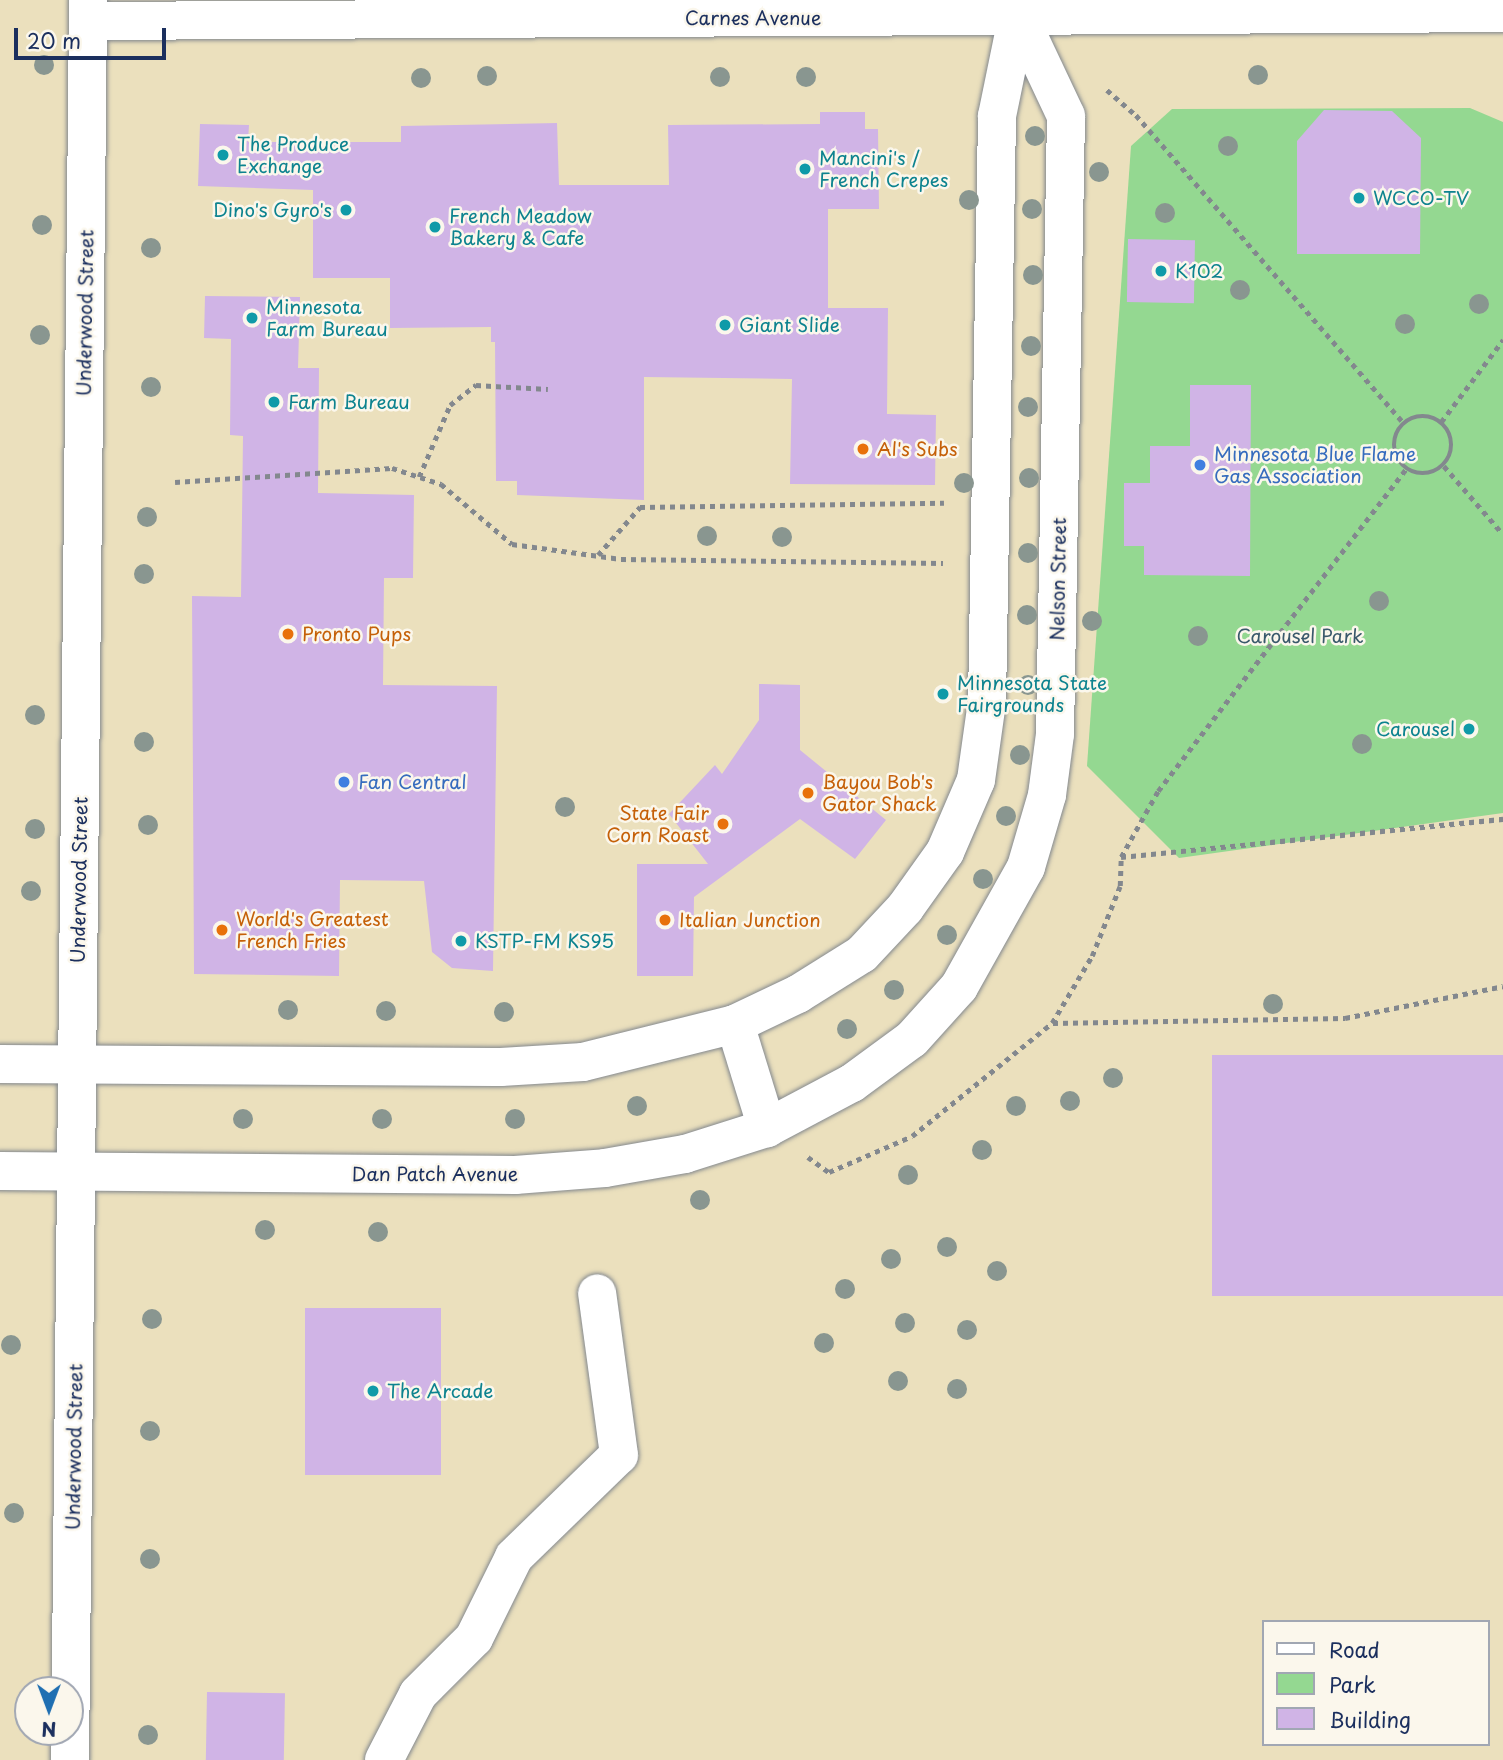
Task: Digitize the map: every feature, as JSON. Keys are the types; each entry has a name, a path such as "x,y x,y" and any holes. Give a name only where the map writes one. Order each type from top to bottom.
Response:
{"street":[{"name":"Carnes Avenue","path":"88,11 1019,8 1503,13"},
{"path":"0,1064 501,1067 583,1062 735,1024 798,994 862,954 905,908 945,852 976,780 987,702 997,116 1019,8"},
{"name":"Nelson Street","path":"852,1083 912,1039 959,987 1026,867 1047,795 1055,734 1066,116 1019,8"},
{"name":"Underwood Street","path":"70,1760 88,11"},
{"path":"735,1024 767,1128"},
{"name":"Dan Patch Avenue","path":"0,1171 515,1175 658,1159 767,1128 852,1083"},
{"path":"384,1760 418,1694 474,1638 514,1557 619,1455 597,1293"}],"path":[{"path":"1104,87 1136,115 1404,423"},
{"path":"1441,422 1503,341"},
{"path":"419,477 450,405 476,385 548,389"},
{"path":"1420,416 1441,422 1452,439 1449,458 1443,466 1426,474 1406,469 1395,451 1395,439 1404,423 1420,416"},
{"path":"1443,466 1503,534"},
{"path":"175,482 392,468 442,484 512,544 598,555 943,563"},
{"path":"767,1128 830,1172 912,1136 1052,1023 1092,956 1120,886 1121,857 1158,791 1406,469"},
{"path":"598,555 640,507 945,503"},
{"path":"1121,857 1503,819"},
{"path":"1052,1023 1345,1018 1503,986"}],"green space":[{"name":"Carousel Park","path":"1470,108 1503,122 1503,813 1179,858 1087,766 1131,146 1172,109"}],"building":[{"name":"WCCO-TV","path":"1324,110 1392,111 1421,138 1420,254 1297,254 1297,141"},
{"path":"820,112 865,112 865,129 878,129 879,209 828,209 828,308 888,308 887,414 936,415 935,485 790,484 792,379 644,377 644,500 517,495 517,481 496,481 495,342 491,342 491,327 390,328 390,278 313,278 313,190 198,186 200,124 249,125 248,142 401,142 401,126 557,123 559,185 669,185 668,125 820,124"},
{"name":"K102","path":"1128,239 1195,240 1194,303 1127,302"},
{"path":"205,296 300,297 298,368 319,368 318,493 414,495 413,578 384,578 383,685 497,686 493,971 452,968 432,952 424,881 340,880 339,976 194,974 192,596 241,597 243,436 230,435 231,339 204,338"},
{"name":"Minnesota Blue Flame Gas Association","path":"1190,385 1251,385 1250,576 1144,575 1144,546 1124,546 1124,483 1150,483 1150,446 1190,446"},
{"path":"759,684 800,685 800,750 886,820 855,859 800,819 694,897 693,976 637,976 637,864 708,864 669,814 715,765 722,774 759,720"},
{"path":"1212,1055 1503,1055 1503,1296 1212,1296"},
{"name":"The Arcade","path":"305,1308 441,1308 441,1475 305,1475"},
{"path":"207,1692 285,1693 284,1760 206,1760"}],"place":[{"name":"The Produce Exchange","path":"223,155"},
{"name":"Mancini's / French Crepes","path":"805,169"},
{"name":"WCCO-TV","path":"1359,198"},
{"name":"Dino's Gyro's","path":"346,210"},
{"name":"French Meadow Bakery & Cafe","path":"435,227"},
{"name":"K102","path":"1161,271"},
{"name":"Minnesota Farm Bureau","path":"252,318"},
{"name":"Giant Slide","path":"725,325"},
{"name":"Farm Bureau","path":"274,402"},
{"name":"Al's Subs","path":"863,449"},
{"name":"Minnesota Blue Flame Gas Association","path":"1200,465"},
{"name":"Pronto Pups","path":"288,634"},
{"name":"Minnesota State Fairgrounds","path":"943,694"},
{"name":"Carousel","path":"1469,729"},
{"name":"Fan Central","path":"344,782"},
{"name":"Bayou Bob's Gator Shack","path":"808,793"},
{"name":"State Fair Corn Roast","path":"723,824"},
{"name":"Italian Junction","path":"665,920"},
{"name":"World's Greatest French Fries","path":"222,930"},
{"name":"KSTP-FM KS95","path":"461,941"},
{"name":"The Arcade","path":"373,1391"}]}
